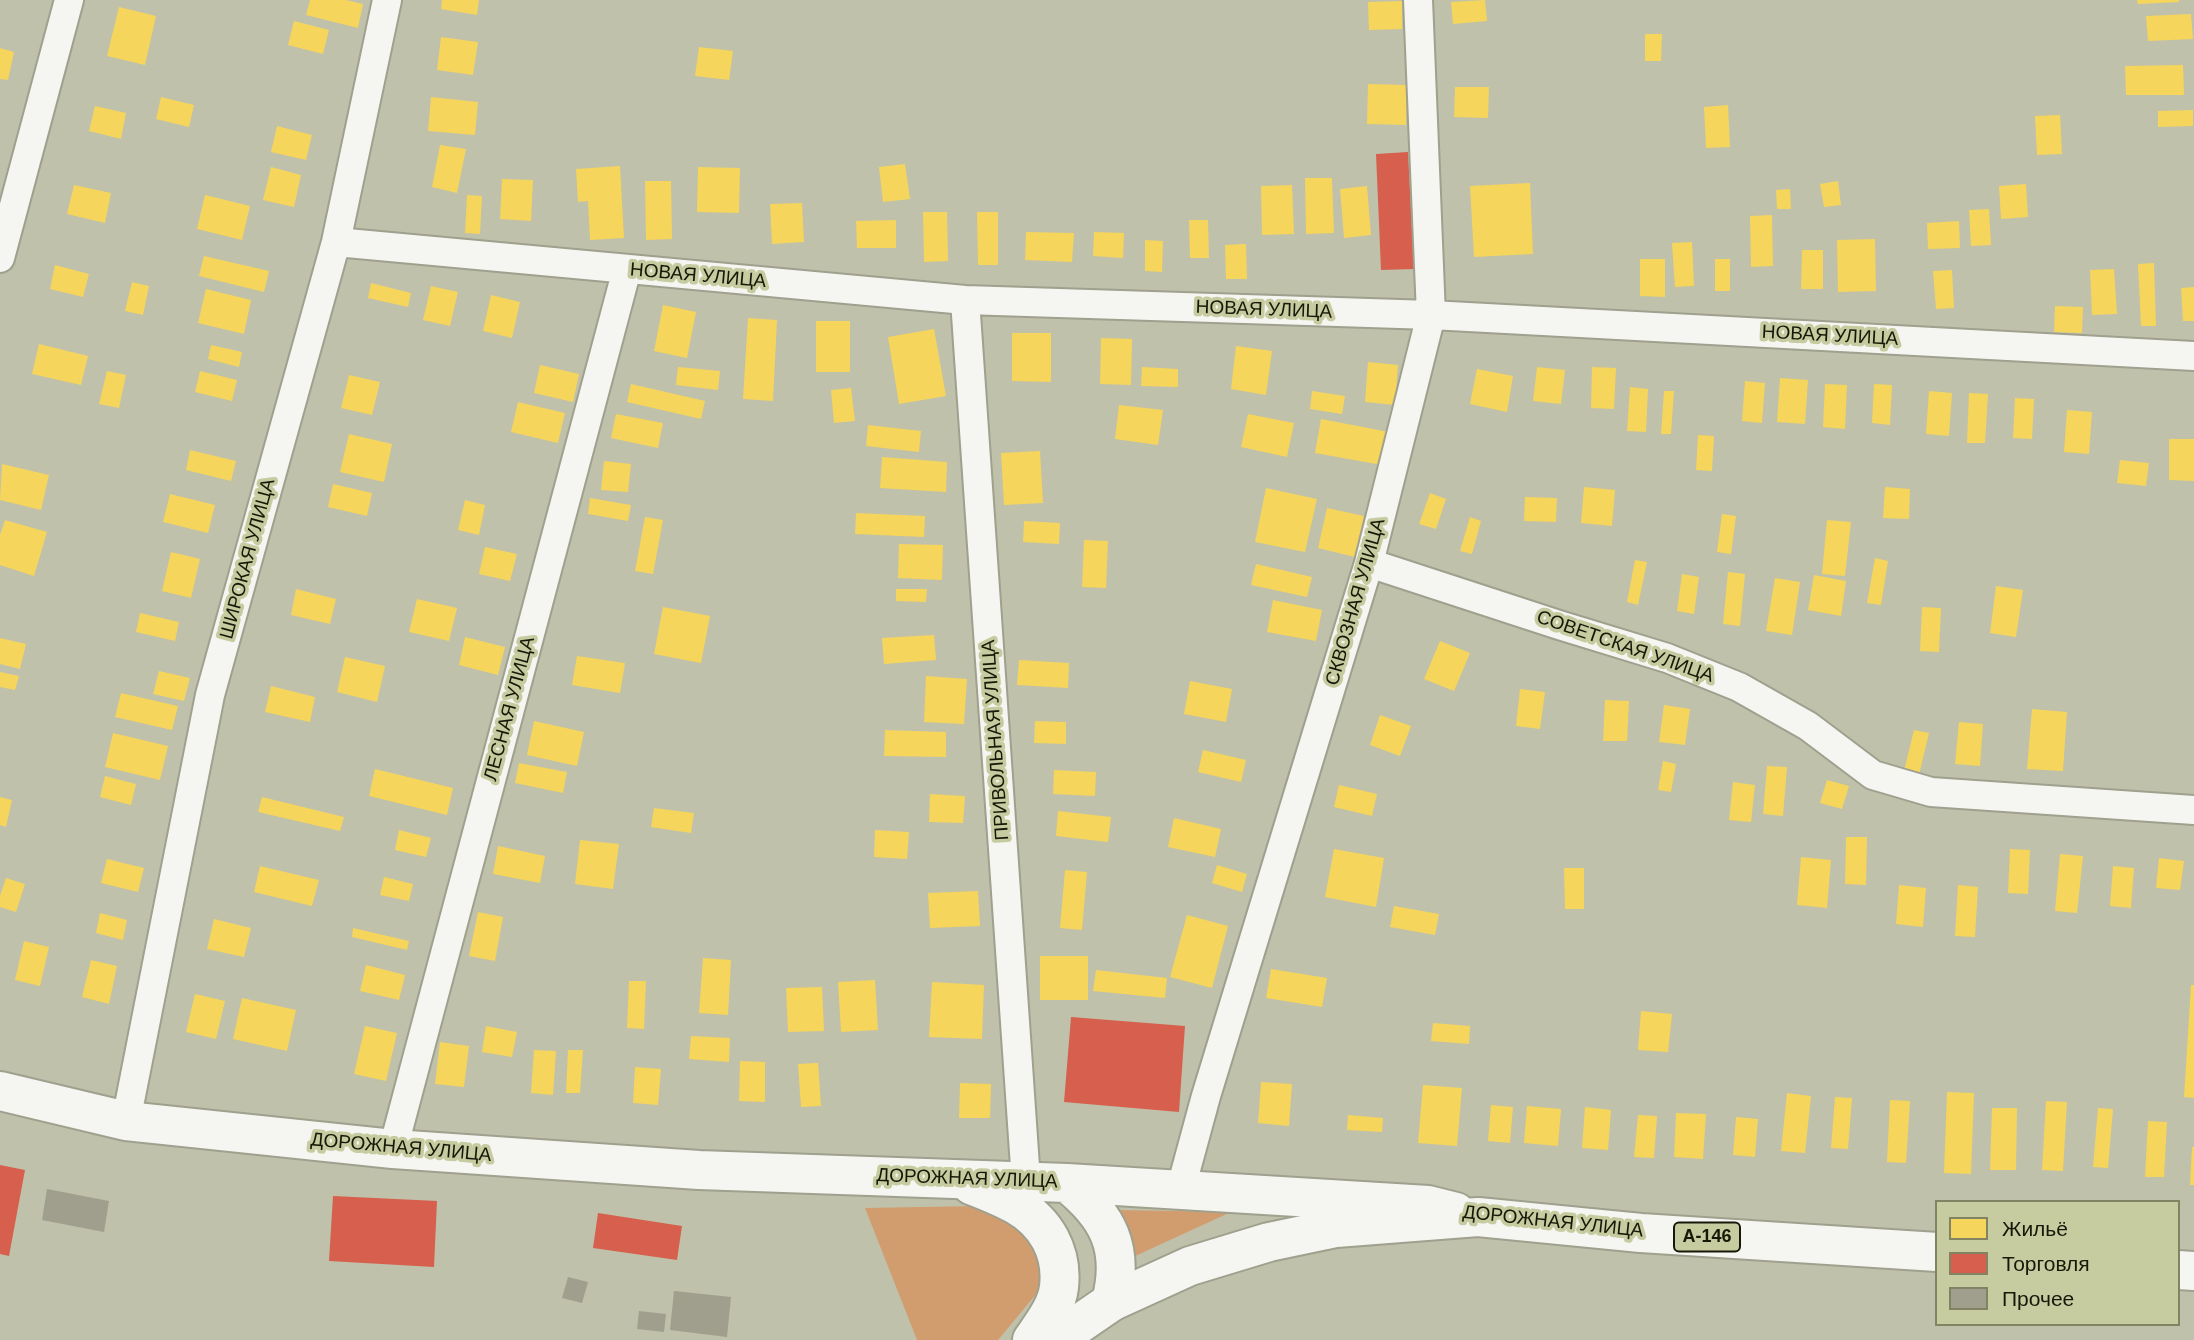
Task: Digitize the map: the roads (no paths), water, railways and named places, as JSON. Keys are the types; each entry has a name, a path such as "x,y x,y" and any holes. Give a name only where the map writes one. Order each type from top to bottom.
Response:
{"main road":[{"name":"ДОРОЖНАЯ УЛИЦА","path":"0,1091 126,1121 393,1149 699,1170 1181,1188 1428,1205 1478,1217 1641,1233 1935,1252"},
{"path":"960,1179 1018,1206 1044,1229 1058,1255 1059,1288 1047,1318 1032,1340"},
{"path":"1067,1183 1089,1201 1106,1225 1115,1253 1116,1282 1111,1302"},
{"path":"1181,1188 1336,1228"},
{"name":"А-146","path":"1056,1340 1111,1302 1190,1266 1269,1241 1336,1228 1478,1217"}],"street":[{"path":"0,258 69,0"},
{"name":"ШИРОКАЯ УЛИЦА","path":"126,1121 211,695 336,242 387,0"},
{"name":"СКВОЗНАЯ УЛИЦА","path":"1181,1188 1214,1069 1369,562 1431,315 1418,0"},
{"name":"НОВАЯ УЛИЦА","path":"336,242 965,300 1431,315 2194,356"},
{"name":"ЛЕСНАЯ УЛИЦА","path":"393,1149 628,269"},
{"name":"ПРИВОЛЬНАЯ УЛИЦА","path":"965,300 1026,1181"},
{"name":"СОВЕТСКАЯ УЛИЦА","path":"1369,562 1679,663 1739,687 1808,726 1873,775 1931,792 2194,810"}]}
